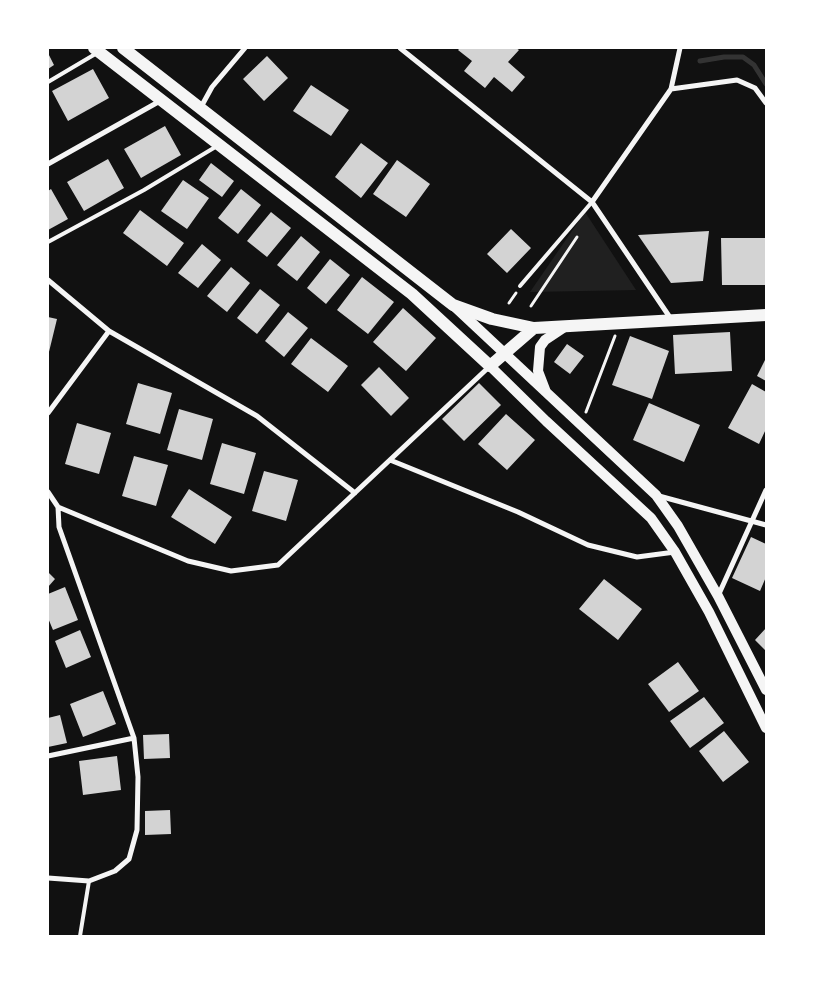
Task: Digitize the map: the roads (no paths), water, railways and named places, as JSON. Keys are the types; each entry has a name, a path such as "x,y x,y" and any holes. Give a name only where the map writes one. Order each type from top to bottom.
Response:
{"main road":[{"path":"123,48 453,305 502,354 656,496 678,526 718,596 766,690"},
{"path":"97,50 160,100 221,144 412,294 651,518 675,552 709,612 766,728"},
{"path":"453,305 492,319 534,328 563,328 672,319 766,315"},
{"path":"490,366 534,328"},
{"path":"548,396 538,371 538,357 545,340 563,328"}],"street":[{"path":"200,107 212,87 245,48"},
{"path":"400,48 592,202 672,319"},
{"path":"592,202 671,90 679,48 684,48"},
{"path":"671,90 736,80 755,88 766,102"},
{"path":"48,164 160,100"},
{"path":"48,280 109,331 256,416 356,493"},
{"path":"48,413 109,331"},
{"path":"48,492 58,506 188,561 231,571 278,566 490,366"},
{"path":"390,460 518,512 588,545 637,557 675,552"},
{"path":"718,596 766,490"},
{"path":"656,496 766,525"},
{"path":"48,878 88,881 115,871 129,859 137,830 138,777 134,738 58,527 58,506"},
{"path":"48,756 134,738"}],"lane":[{"path":"48,82 97,50"},
{"path":"48,242 136,195 221,144"},
{"path":"520,286 592,202"},
{"path":"80,936 88,881"}],"waterway":[{"path":"700,61 724,57 743,57 754,65 766,84"}]}
